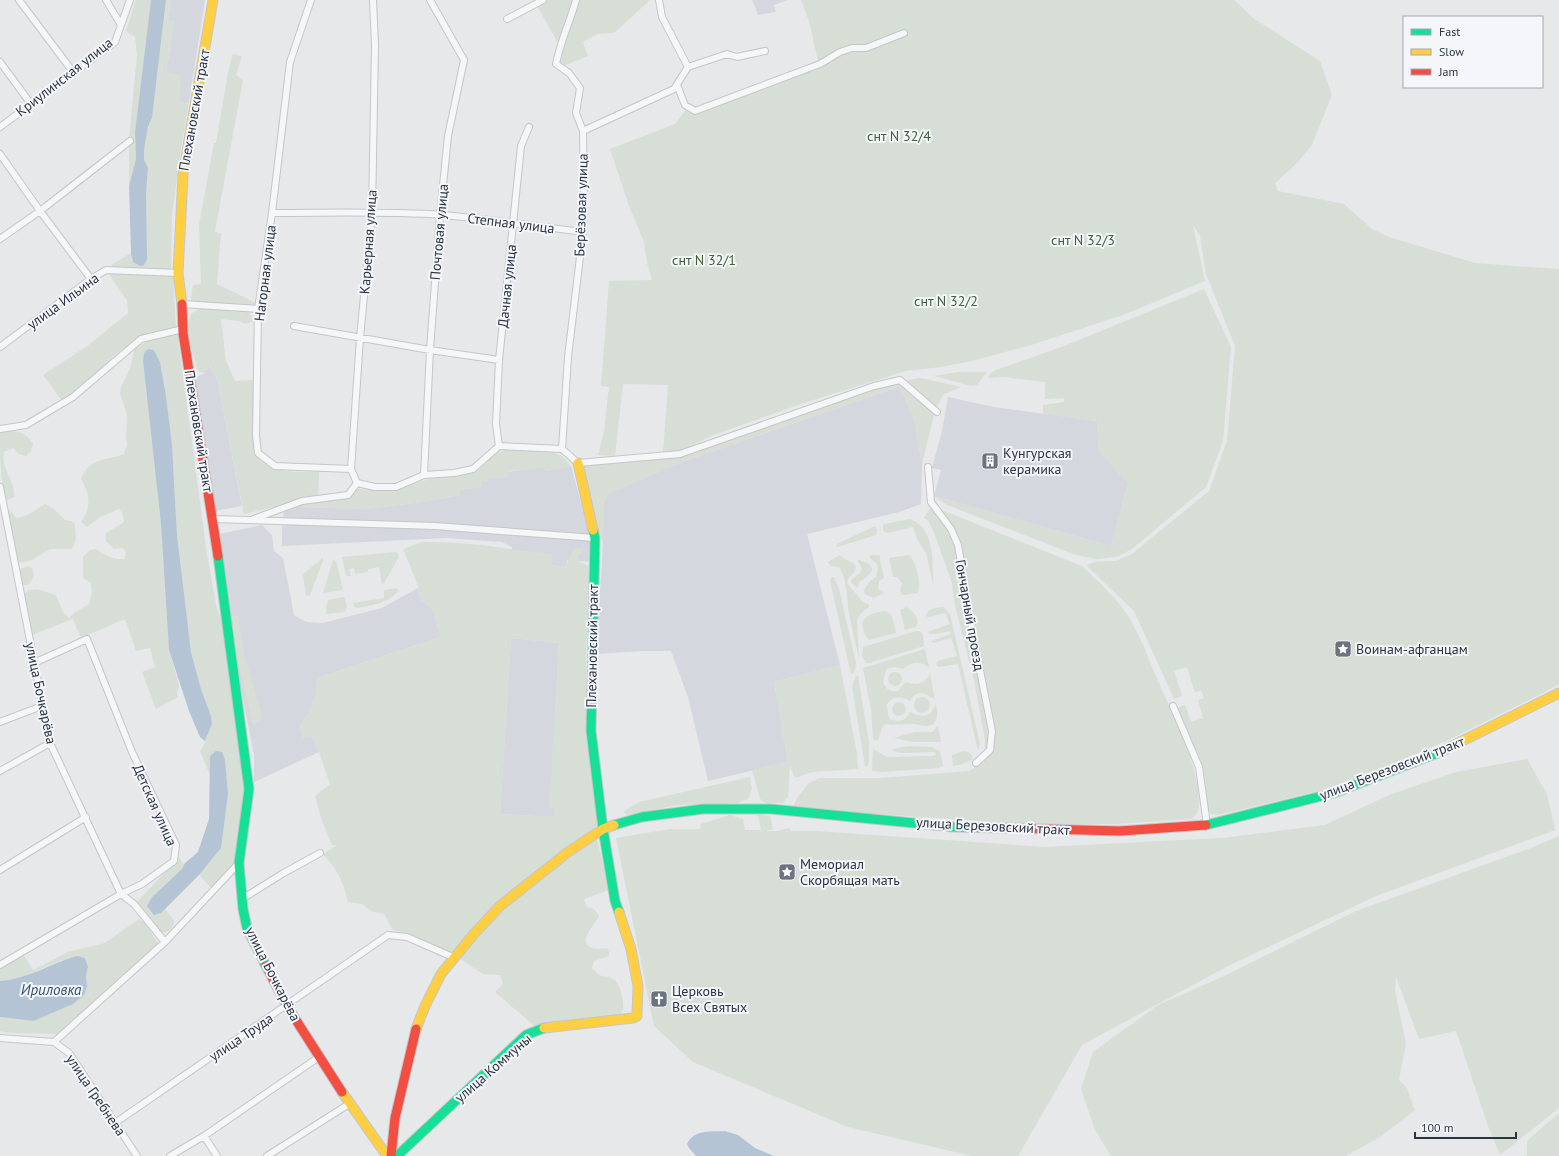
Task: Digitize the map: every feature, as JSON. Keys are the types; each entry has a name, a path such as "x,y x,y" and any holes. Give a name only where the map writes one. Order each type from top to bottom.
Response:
{"street":[{"path":"19,0 73,72"},
{"path":"106,0 121,25"},
{"name":"Криулинская улица","path":"0,126 115,42 130,0"},
{"name":"Плехановский тракт","path":"214,0 183,176 178,233 178,273 182,304 183,329 213,519 249,789 239,863"},
{"name":"Нагорная улица","path":"311,0 290,62 272,213 258,309 256,436 258,453 275,466 352,470"},
{"name":"Карьерная улица","path":"357,483 352,470 360,338 372,213 376,45 374,0"},
{"name":"Почтовая улица","path":"424,475 430,350 440,215 448,136 464,60 430,0"},
{"path":"507,19 542,0"},
{"name":"Берёзовая улица","path":"562,449 568,357 583,232 583,131 576,113 580,88 569,73 556,64 560,46 576,0"},
{"path":"659,0 662,17 688,67"},
{"path":"677,85 685,105 694,111 820,64 840,52 852,48 866,48 904,33"},
{"path":"583,131 674,89 688,67 727,54 737,57 765,51"},
{"path":"0,62 31,104"},
{"name":"Дачная улица","path":"499,446 496,424 499,360 521,146 529,127"},
{"path":"0,238 40,211 130,141"},
{"path":"0,154 40,211 91,279"},
{"name":"Степная улица","path":"272,213 440,215 583,232"},
{"name":"улица Ильина","path":"0,347 91,279 106,270 178,273"},
{"path":"182,304 258,309"},
{"path":"294,326 430,350 499,360"},
{"path":"0,429 26,425 73,397 141,339 183,329"},
{"path":"251,520 302,501 348,495 357,483 375,487 396,487 424,475 473,470 499,446 562,449 578,463 680,454 874,386 900,380 937,412"},
{"name":"Плехановский тракт","path":"578,463 595,538 591,730 603,830 615,902 631,949 638,986 637,1016 633,1018"},
{"name":"Гончарный проезд","path":"928,467 932,502 951,529 958,545 974,640 992,731 990,750 976,763"},
{"name":"улица Бочкарёва","path":"0,487 50,742 121,894 134,904 165,942"},
{"path":"213,519 435,526 595,538"},
{"name":"Детская улица","path":"1,964 121,894 142,884 174,861 176,845 132,752 87,639 34,663"},
{"name":"улица Березовский тракт","path":"455,958 473,935 500,906 568,852 603,830 622,822 642,817 703,809 771,809 954,827 1120,832 1207,825 1334,793 1445,750 1559,693"},
{"path":"0,722 42,706"},
{"path":"1173,706 1199,767 1207,825"},
{"path":"0,771 50,742"},
{"path":"0,870 86,818"},
{"path":"242,899 282,874 320,853"},
{"path":"54,1042 165,942 239,863"},
{"name":"улица Бочкарёва","path":"239,863 243,909 247,928 253,942 287,1006 349,1104 387,1156"},
{"name":"улица Труда","path":"115,1123 388,935 407,937 455,958"},
{"path":"391,1156 395,1118 414,1034 425,1006 442,974 455,958"},
{"name":"улица Коммуны","path":"397,1156 526,1035 548,1027 633,1018"},
{"name":"улица Гребнева","path":"0,1038 54,1042 69,1053 137,1156"},
{"path":"170,1156 204,1136 319,1057"},
{"path":"267,1156 349,1104"},
{"path":"204,1136 217,1156"}],"shaded area":[{"path":"171,0 205,0 189,102 180,104 166,73 174,22 168,20"},
{"path":"752,0 788,0 774,5 776,12 758,15"},
{"path":"209,366 216,375 242,506 215,511 194,378 205,373"},
{"path":"900,386 915,423 922,464 921,504 899,512 807,534 840,665 774,682 788,762 708,781 688,697 671,651 595,654 602,565 604,501 609,493 677,464"},
{"path":"948,397 994,407 1097,421 1099,451 1128,483 1111,546 934,496 941,470 932,468 942,431"},
{"path":"571,466 592,542 591,562 567,560 566,567 551,565 552,555 512,550 512,547 502,542 447,538 282,546 284,509 297,507 365,509 423,502 460,495 460,490 482,487 482,481 488,478 508,477 507,472 545,467 546,471"},
{"path":"262,525 272,535 274,551 283,558 294,615 306,622 323,623 382,608 418,588 421,600 433,610 441,637 317,678 316,695 309,712 299,728 311,736 319,752 254,782 254,755 232,642 220,534"},
{"path":"511,638 559,643 550,808 555,808 554,817 500,814"}],"green space":[{"path":"136,0 151,0 135,132 136,159 129,186 129,138 137,56 135,37 126,31"},
{"path":"166,0 171,0 168,20 174,22 166,72 181,75 180,103 189,102 172,215 171,270 118,269 111,265 131,253 133,261 145,194 148,168 144,160 144,150 147,133 152,118"},
{"path":"547,0 575,0 568,23 558,43 537,6"},
{"path":"578,0 650,0 614,33 597,34 583,42 588,56 563,66 559,63 562,46 572,21"},
{"path":"801,0 1234,0 1253,18 1320,61 1332,95 1312,145 1295,165 1275,183 1278,191 1344,204 1372,229 1389,237 1475,263 1559,269 1559,684 1446,741 1385,767 1326,789 1218,815 1211,814 1208,810 1203,766 1177,708 1185,705 1191,722 1203,718 1198,700 1204,698 1201,690 1195,693 1187,667 1174,671 1182,696 1174,699 1134,611 1086,565 1095,562 1116,561 1132,554 1209,491 1227,441 1235,346 1206,274 1200,236 1193,225 1205,281 1123,315 1031,345 972,361 941,367 905,371 798,405 711,436 684,449 663,453 668,385 623,384 615,456 598,455 604,431 609,387 601,386 609,281 652,280 647,263 644,242 629,206 610,149 675,124 685,111 818,61 809,21"},
{"path":"233,54 242,56 236,75 243,80 215,231 221,234 217,284 256,303 251,306 194,302 191,299 193,285 201,284 199,225 214,143 216,143 228,72"},
{"path":"108,273 173,275 176,329 148,335 129,344 82,386 62,401 43,375 86,347 128,313 127,300"},
{"path":"1204,289 1231,347 1223,441 1206,487 1132,549 1117,557 1096,559 1076,555 947,505 934,496 1111,546 1128,483 1099,451 1097,421 1043,414 1043,405 1064,402 1064,398 1045,399 1045,382 1004,377 988,378 990,374 996,370 1064,346"},
{"path":"204,309 249,313 253,319 253,321 246,324 239,321 221,319 226,361 235,381 255,380 256,451 260,459 267,465 274,468 292,472 319,472 318,497 303,498 244,514 216,375 210,366 205,373 198,371 186,331 191,314 197,310"},
{"path":"177,332 207,554 216,604 222,624 246,785 236,863 212,889 199,875 221,848 210,756 210,775 200,751 212,724 211,716 201,689 191,652 177,535 172,445 166,396 160,362 154,350 148,349 144,353 143,361 161,524 169,650 179,685 177,693 178,697 156,709 142,672 155,667 150,648 136,651 125,619 81,638 73,619 32,635 25,599 25,593 33,590 41,590 56,595 63,612 69,618 74,613 89,604 92,593 91,583 83,578 83,557 90,550 96,549 110,557 125,559 126,552 123,548 114,549 106,541 106,533 124,522 123,514 119,509 100,517 87,527 81,522 87,511 88,495 81,479 89,467 94,463 124,454 127,445 127,414 120,393 121,387 131,366 134,350 152,338"},
{"path":"958,372 987,372 977,385 971,386 934,376"},
{"path":"919,378 961,387 943,395 936,409 905,381"},
{"path":"900,382 934,414 922,464 915,423 899,386 677,464 609,493 604,501 603,542 596,529 581,466 683,456 876,388"},
{"path":"13,431 24,434 33,444 31,451 26,456 19,454 13,448 4,452 4,465 13,485 14,491 14,497 7,500 3,485 0,458 0,432"},
{"path":"507,449 552,451 563,457 571,466 546,471 545,468 508,471 508,477 488,478 488,481 482,481 482,487 460,490 460,495 423,502 365,509 297,507 300,504 349,497 358,489 400,489 435,477 470,474 479,470 494,454"},
{"path":"45,504 54,509 65,520 71,521 75,524 76,540 72,549 50,549 32,560 20,563 17,558 7,512 9,509 15,517 18,518 28,515"},
{"path":"930,508 944,511 1082,566 1116,600 1137,632 1191,759 1198,791 1199,806 1197,813 1192,819 1114,824 1017,824 799,808 794,806 797,798 809,783 819,778 881,778 969,771 984,762 985,741 974,680 955,606 952,583 935,535 928,520 924,518"},
{"path":"910,519 918,523 928,538 932,556 933,584 926,553 918,541 913,527 887,533 883,531 883,525 885,524"},
{"path":"875,526 877,531 876,535 841,546 836,546 837,544"},
{"path":"422,542 487,546 552,555 551,565 565,567 574,549 584,548 581,554 578,555 579,562 591,567 586,651 586,736 599,826 452,954 412,935 393,930 384,914 371,911 362,904 348,902 339,876 333,865 323,854 336,846 332,845 322,821 315,796 330,784 319,752 311,736 303,739 299,728 314,699 317,678 441,637 433,610 421,600 417,583 403,549","holes":["511,638 559,643 549,808 555,808 554,817 500,814"]},
{"path":"395,552 398,553 399,557 382,584 379,567 368,569 368,572 355,574 354,568 349,569 351,576 346,576 342,557"},
{"path":"840,555 856,566 855,571 847,583 863,602 869,605 869,607 860,614 857,621 859,660 849,613 844,577 839,567 830,566 828,562"},
{"path":"870,555 879,555 884,578 879,581 878,588 880,591 885,593 873,598 865,594 864,590 870,581 876,577 878,568 877,564 870,558"},
{"path":"909,555 916,568 919,579 919,589 918,593 902,595 900,590 902,583 897,577 893,577 889,558"},
{"path":"323,558 310,595 306,596 303,574"},
{"path":"333,560 336,561 343,590 323,593"},
{"path":"859,560 869,564 873,569 868,576 859,582 858,588 851,582 862,569 858,561"},
{"path":"29,566 33,569 33,578 28,585 23,585 19,572 20,569"},
{"path":"831,577 834,577 839,589 856,663 853,674 851,674 830,581"},
{"path":"397,588 398,591 394,595 380,603 358,608 355,607 353,603 384,598 384,590"},
{"path":"344,597 347,605 345,612 326,614 328,600"},
{"path":"907,607 915,615 917,623 916,627 905,630 900,610"},
{"path":"944,607 950,614 980,744 978,751 958,664 938,667 936,664 937,661 957,656 951,638 934,643 931,641 951,634 949,631 937,634 930,634 927,632 950,624 945,613 928,617 926,616 931,609"},
{"path":"886,611 891,615 896,633 869,640 864,632 862,624 864,620 869,615"},
{"path":"236,615 238,616 244,653 262,715 261,721 256,724 253,724 235,649 231,617"},
{"path":"920,631 923,635 924,646 869,663 866,663 862,656 863,647"},
{"path":"925,649 929,667 919,663 913,663 909,664 903,669 892,667 886,670 883,682 889,690 898,691 906,682 917,684 923,682 930,674 935,700 921,693 912,697 910,701 895,698 887,704 888,715 890,719 897,721 904,719 910,712 926,716 934,709 936,704 937,716 935,722 928,726 916,724 886,724 883,726 878,740 875,741 873,738 871,710 863,668"},
{"path":"840,665 857,754 858,769 812,772 795,778 790,766 788,797 783,803 766,803 760,799 752,770 788,761 774,682"},
{"path":"892,672 898,672 902,676 902,682 898,686 892,686 888,682 888,676"},
{"path":"858,675 869,743 869,762 867,767 865,766 852,686 856,676"},
{"path":"922,697 928,699 930,705 928,711 922,713 916,711 914,705 916,699"},
{"path":"896,702 902,702 906,706 906,712 902,716 896,716 892,712 892,706"},
{"path":"938,726 941,742 913,742 894,738 915,732 932,732"},
{"path":"908,746 931,747 940,751 943,766 939,768 881,772 872,771 873,749 887,757 936,755 935,752 902,753 892,751 893,749"},
{"path":"964,751 972,756 972,760 953,766 952,755"},
{"path":"1527,759 1547,794 1555,830 1376,896 1228,966 1082,1045 1018,1156 972,1156 848,1127 693,1062 654,1026 616,838 670,829 700,829 701,824 730,815 743,819 745,830 761,830 758,815 770,816 773,829 765,831 780,831 790,828 791,831 816,831 1045,847 1222,838 1325,825 1389,795 1456,772"},
{"path":"750,777 752,789 748,799 737,803 677,805 629,815 624,813 624,811 639,802"},
{"path":"1559,836 1559,1108 1500,1155 1488,1126 1456,1031 1419,1039 1396,977 1395,991 1406,1043 1399,1080 1407,1088 1415,1110 1380,1137 1346,1156 1111,1156 1095,1130 1081,1089 1093,1052 1158,1005 1222,977 1356,911 1531,848"},
{"path":"597,839 609,890 584,899 587,907 594,909 599,916 587,935 586,944 597,949 607,948 609,956 594,961 592,968 601,976 610,977 616,981 621,993 623,1010 620,1015 537,1028 495,992 503,984 500,975 483,974 459,958 501,908 543,875"},
{"path":"177,854 184,865 182,869 152,897 161,913 165,909 174,921 173,927 170,930 160,933 137,905 138,901 174,863"},
{"path":"139,919 147,925 159,945 58,1034 11,1033 0,1031 0,1017 34,1021 73,1004 87,986 86,976 88,967 62,960 14,980 0,981 0,968 6,966 23,954 33,970 68,952 105,943"},
{"path":"1559,1113 1559,1156 1527,1156 1527,1141"}],"water":[{"path":"151,0 166,0 152,118 148,127 144,150 144,160 148,168 146,193 147,259 144,265 140,266 133,262 131,253 129,186 136,159 135,132"},
{"path":"148,349 154,350 160,362 166,396 172,445 177,535 191,652 201,689 211,716 212,724 205,741 200,737 189,711 169,650 161,524 143,361 144,353"},
{"path":"216,751 222,752 225,760 228,794 221,848 199,875 161,913 154,915 147,906 152,897 182,869 185,863 198,852 209,819 210,756"},
{"name":"Ириловка","path":"77,956 85,958 88,967 86,976 87,986 84,995 73,1004 34,1021 0,1017 0,981 10,980 30,974"},
{"path":"725,1131 738,1135 755,1148 774,1156 696,1156 687,1144 694,1136 703,1132"}],"traffic: fast":[{"path":"593,530 595,538 591,731 603,829 615,901 619,912"},
{"path":"218,556 249,789 239,863 243,909 247,928 266,966"},
{"path":"1206,825 1334,793 1440,752"},
{"path":"614,825 642,817 703,809 771,809 954,827 1002,828"},
{"path":"397,1156 526,1035 544,1028"}],"traffic: slow":[{"path":"182,304 178,273 183,175 213,0"},
{"path":"578,463 593,530"},
{"path":"1440,752 1559,693"},
{"path":"416,1029 425,1006 441,974 473,935 500,906 568,852 603,829 614,825"},
{"path":"544,1028 633,1018 637,1016 638,986 631,949 619,912"},
{"path":"342,1092 387,1156"}],"traffic: jam":[{"path":"182,304 183,333 218,556"},
{"path":"1002,828 1120,831 1206,825"},
{"path":"266,966 287,1006 342,1092"},
{"path":"391,1156 395,1118 416,1029"}],"place":[{"name":"Кунгурская керамика","path":"990,461"},
{"name":"Воинам-афганцам","path":"1343,649"},
{"name":"Мемориал Скорбящая мать","path":"787,872"},
{"name":"Церковь Всех Святых","path":"659,999"}],"park label":[{"name":"снт N 32/4","path":"899,136"},
{"name":"снт N 32/3","path":"1083,240"},
{"name":"снт N 32/1","path":"704,260"},
{"name":"снт N 32/2","path":"946,301"}]}
